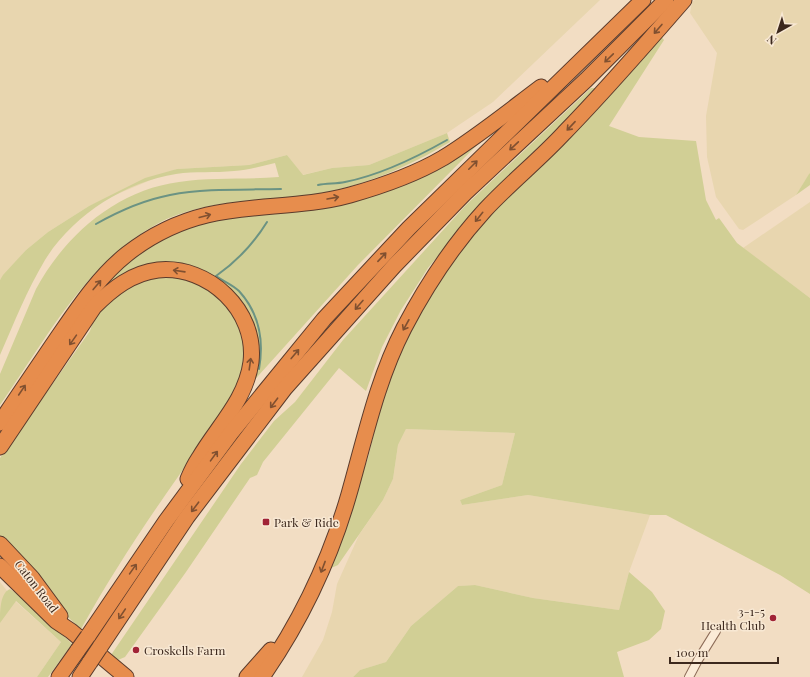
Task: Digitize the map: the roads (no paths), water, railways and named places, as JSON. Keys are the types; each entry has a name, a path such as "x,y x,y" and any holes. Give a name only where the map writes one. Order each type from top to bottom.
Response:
{"highway":[{"path":"59,677 166,521 231,433 324,319 414,223 506,132 600,44 643,0"},
{"path":"80,677 187,516 291,383 394,266 465,193 586,80 666,0"},
{"path":"262,677 296,624 317,583 349,495 370,417 388,366 404,328 426,289 452,250 485,210 568,130 684,0"},
{"path":"0,423 81,304 100,280 125,256 150,238 181,223 207,215 302,204 348,196 384,185 418,170 468,142 600,44"},
{"path":"0,447 94,308 115,287 133,277 158,270 180,271 203,278 225,293 237,308 249,337 251,363 244,388 199,458 166,521"},
{"name":"Caton Road","path":"0,544 32,578 71,631"},
{"name":"Caton Road","path":"0,566 56,621 71,631 119,673"},
{"path":"247,677 296,624"}],"street":[{"path":"690,677 698,660 716,631"}],"waterway":[{"path":"318,185 345,182 372,175 411,159 447,140"},
{"path":"96,224 132,206 170,195 211,190 281,189"},
{"path":"259,369 261,348 260,338 251,309 239,291 216,276 231,265 244,252 267,222"}],"place":[{"name":"Park & Ride","path":"266,522"},
{"name":"3-1-5 Health Club","path":"773,618"},
{"name":"Croskells Farm","path":"136,650"}]}
